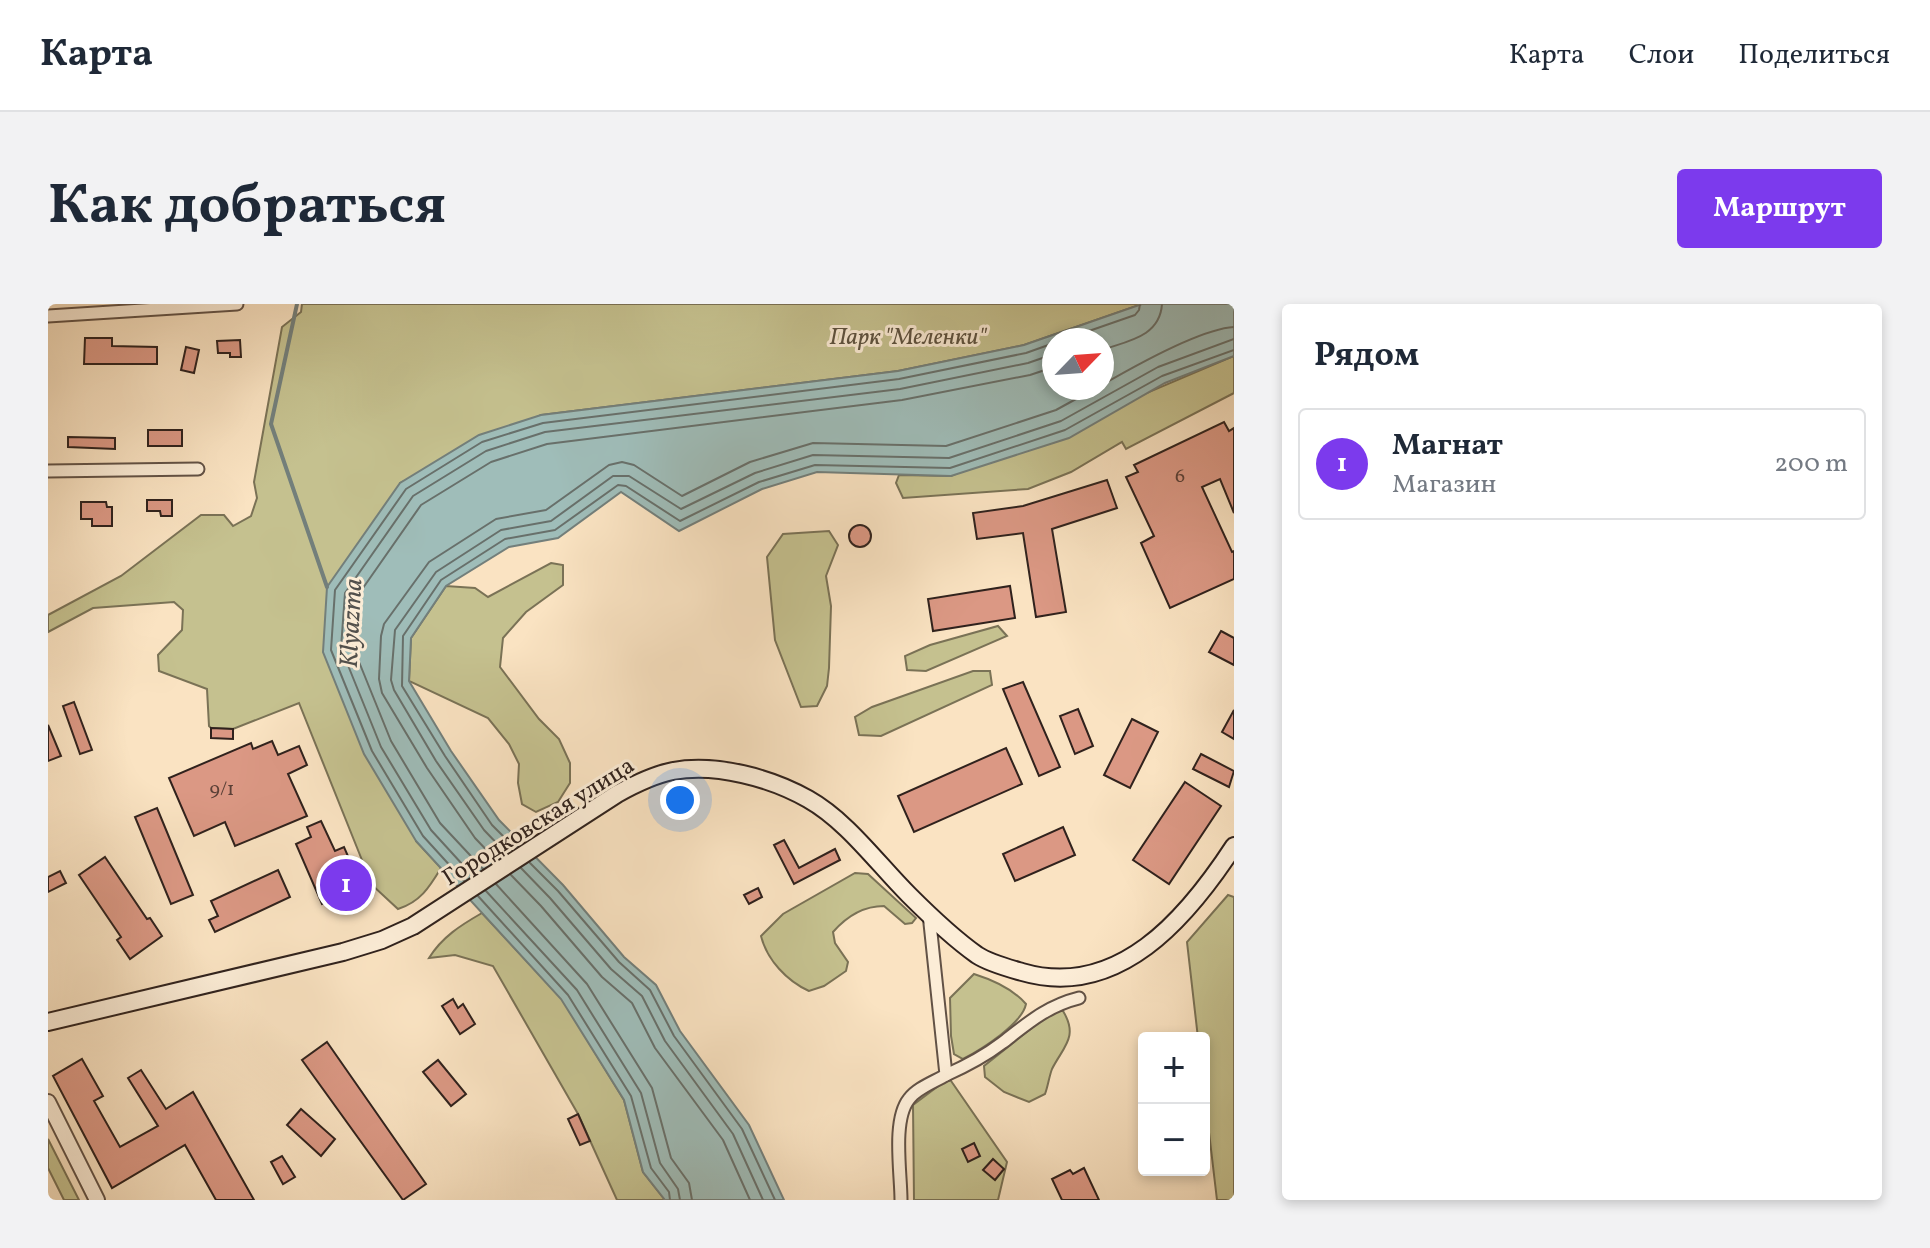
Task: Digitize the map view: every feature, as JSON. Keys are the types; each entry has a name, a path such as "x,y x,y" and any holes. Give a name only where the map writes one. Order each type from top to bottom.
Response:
{"main road":[{"name":"Городковская улица","path":"48,1022 358,948 397,934 436,912 599,805 645,780 674,771 719,771 765,782 807,799 820,807 929,914 979,957 1058,980 1079,977 1128,961 1146,948 1187,908 1234,846"}],"street":[{"path":"48,316 237,304"},
{"path":"48,471 198,469"},
{"path":"929,914 946,1075"},
{"path":"901,1200 899,1123 910,1096 969,1065 1002,1043 1024,1023 1057,1003 1079,998"},
{"path":"48,1102 97,1200"}],"green space":[{"name":"Парк \"Меленки\"","path":"302,304 1142,304 1073,328 1042,328 1042,339 1024,345 898,371 541,415 400,483 416,841 441,868 423,893 398,909 372,885 299,703 233,729 211,728 207,689 159,671 158,655 182,630 183,610 174,602 93,608 48,632 48,615 121,576 201,515 224,515 233,526 251,516 257,498 254,482 282,327 301,312"},
{"path":"1234,356 1234,393 1126,449 1122,442 1071,472 1028,489 903,498 896,483 899,475 951,476"},
{"path":"829,531 838,545 826,576 831,606 827,686 817,706 801,707 775,640 767,557 783,534"},
{"path":"551,563 563,565 563,585 526,612 503,638 500,667 539,719 559,739 570,763 570,783 558,802 536,812 522,804 518,783 519,764 509,744 488,718 409,681 411,638 446,586 475,588 488,597"},
{"path":"998,626 1007,636 926,671 907,670 905,656 930,645"},
{"path":"973,671 990,671 992,685 881,736 859,735 855,717 872,707"},
{"path":"855,873 868,874 916,918 912,923 905,924 884,906 862,910 844,921 833,932 835,943 848,962 846,971 824,986 809,991 779,969 761,936 783,914"},
{"path":"1228,895 1234,897 1234,1200 1217,1200 1210,1141 1210,1032 1197,1032 1187,942"},
{"path":"482,913 562,999 624,1100 643,1172 665,1200 617,1200 578,1114 493,966 455,955 429,958 452,932"},
{"path":"974,974 1002,986 1026,1004 1009,1028 963,1059 954,1054 950,998"},
{"path":"1053,1011 1063,1011 1070,1028 1068,1042 1052,1069 1045,1094 1029,1102 1004,1092 985,1077 984,1066"},
{"path":"949,1078 1007,1162 998,1200 914,1200 913,1105"},
{"path":"48,1139 79,1200 64,1200 48,1168"}],"water":[{"name":"Klyazma","path":"1142,304 1234,304 1234,356 1165,383 1069,438 951,476 817,472 762,489 679,531 621,492 558,538 509,547 446,586 411,638 409,681 451,751 499,820 563,885 624,957 656,985 680,1031 749,1125 784,1200 665,1200 643,1172 624,1100 561,999 416,841 364,754 323,652 327,587 400,483 479,435 541,415 898,371 1042,339 1042,400 1114,400 1114,328 1073,328"}],"building":[{"path":"85,338 112,338 112,346 157,347 157,364 84,364"},
{"path":"240,340 241,357 218,353 217,341"},
{"path":"186,347 199,350 194,373 181,370"},
{"path":"1224,422 1229,431 1234,428 1234,513 1220,479 1202,487 1234,551 1234,579 1170,608 1141,543 1154,536 1126,477 1138,472 1134,465"},
{"path":"148,430 182,430 182,446 148,446"},
{"path":"68,437 115,438 115,449 68,447"},
{"path":"1107,480 1117,508 1052,529 1066,612 1036,617 1023,533 977,539 973,513 1023,506"},
{"path":"147,500 172,500 172,516 161,516 160,511 147,511"},
{"path":"81,502 106,502 107,507 112,507 112,526 92,526 92,519 81,519"},
{"path":"860,525 868,528 871,536 868,544 860,547 852,544 849,536 852,528"},
{"path":"1010,586 1015,618 933,631 928,599"},
{"path":"1221,631 1234,638 1234,665 1209,652"},
{"path":"1023,682 1060,767 1039,776 1003,689"},
{"path":"74,702 92,750 80,754 63,706"},
{"path":"1078,709 1093,746 1075,754 1060,716"},
{"path":"1234,710 1234,739 1222,732"},
{"path":"1132,719 1158,732 1130,788 1104,775"},
{"path":"48,725 61,756 48,761"},
{"path":"211,728 233,729 233,739 211,738"},
{"path":"272,741 278,755 299,746 307,765 288,774 307,816 235,846 225,822 194,836 169,778 251,743 253,749"},
{"path":"1006,748 1022,784 914,832 898,796"},
{"path":"1201,754 1234,771 1229,787 1193,769"},
{"path":"1185,782 1221,806 1169,884 1133,860"},
{"path":"157,808 193,895 171,904 135,817"},
{"path":"321,821 335,851 344,847 361,886 322,904 296,844 311,837 307,827"},
{"path":"1063,827 1075,855 1015,881 1003,854"},
{"path":"784,840 799,868 835,849 840,860 794,884 774,845"},
{"path":"105,857 162,936 130,959 117,940 121,937 79,875"},
{"path":"278,870 290,897 215,932 209,920 218,916 211,901"},
{"path":"60,871 66,883 48,892 48,877"},
{"path":"758,888 762,897 749,904 744,895"},
{"path":"453,999 458,1008 463,1004 475,1024 460,1034 442,1006"},
{"path":"327,1042 426,1184 403,1200 302,1060"},
{"path":"82,1059 103,1096 94,1101 120,1147 158,1126 128,1078 141,1070 166,1109 193,1092 254,1200 216,1200 185,1145 112,1188 53,1076"},
{"path":"438,1060 466,1094 451,1106 423,1072"},
{"path":"301,1109 335,1139 321,1156 287,1125"},
{"path":"578,1114 590,1141 580,1145 568,1119"},
{"path":"974,1143 980,1156 968,1162 962,1149"},
{"path":"282,1156 295,1177 283,1184 271,1162"},
{"path":"993,1159 1004,1169 995,1180 983,1170"},
{"path":"1084,1168 1099,1200 1062,1200 1052,1179 1070,1170 1073,1174"}],"waterway":[{"name":"Klyazma","path":"297,304 271,424 327,587"}],"place":[{"name":"Магнат","path":"346,885"}]}
